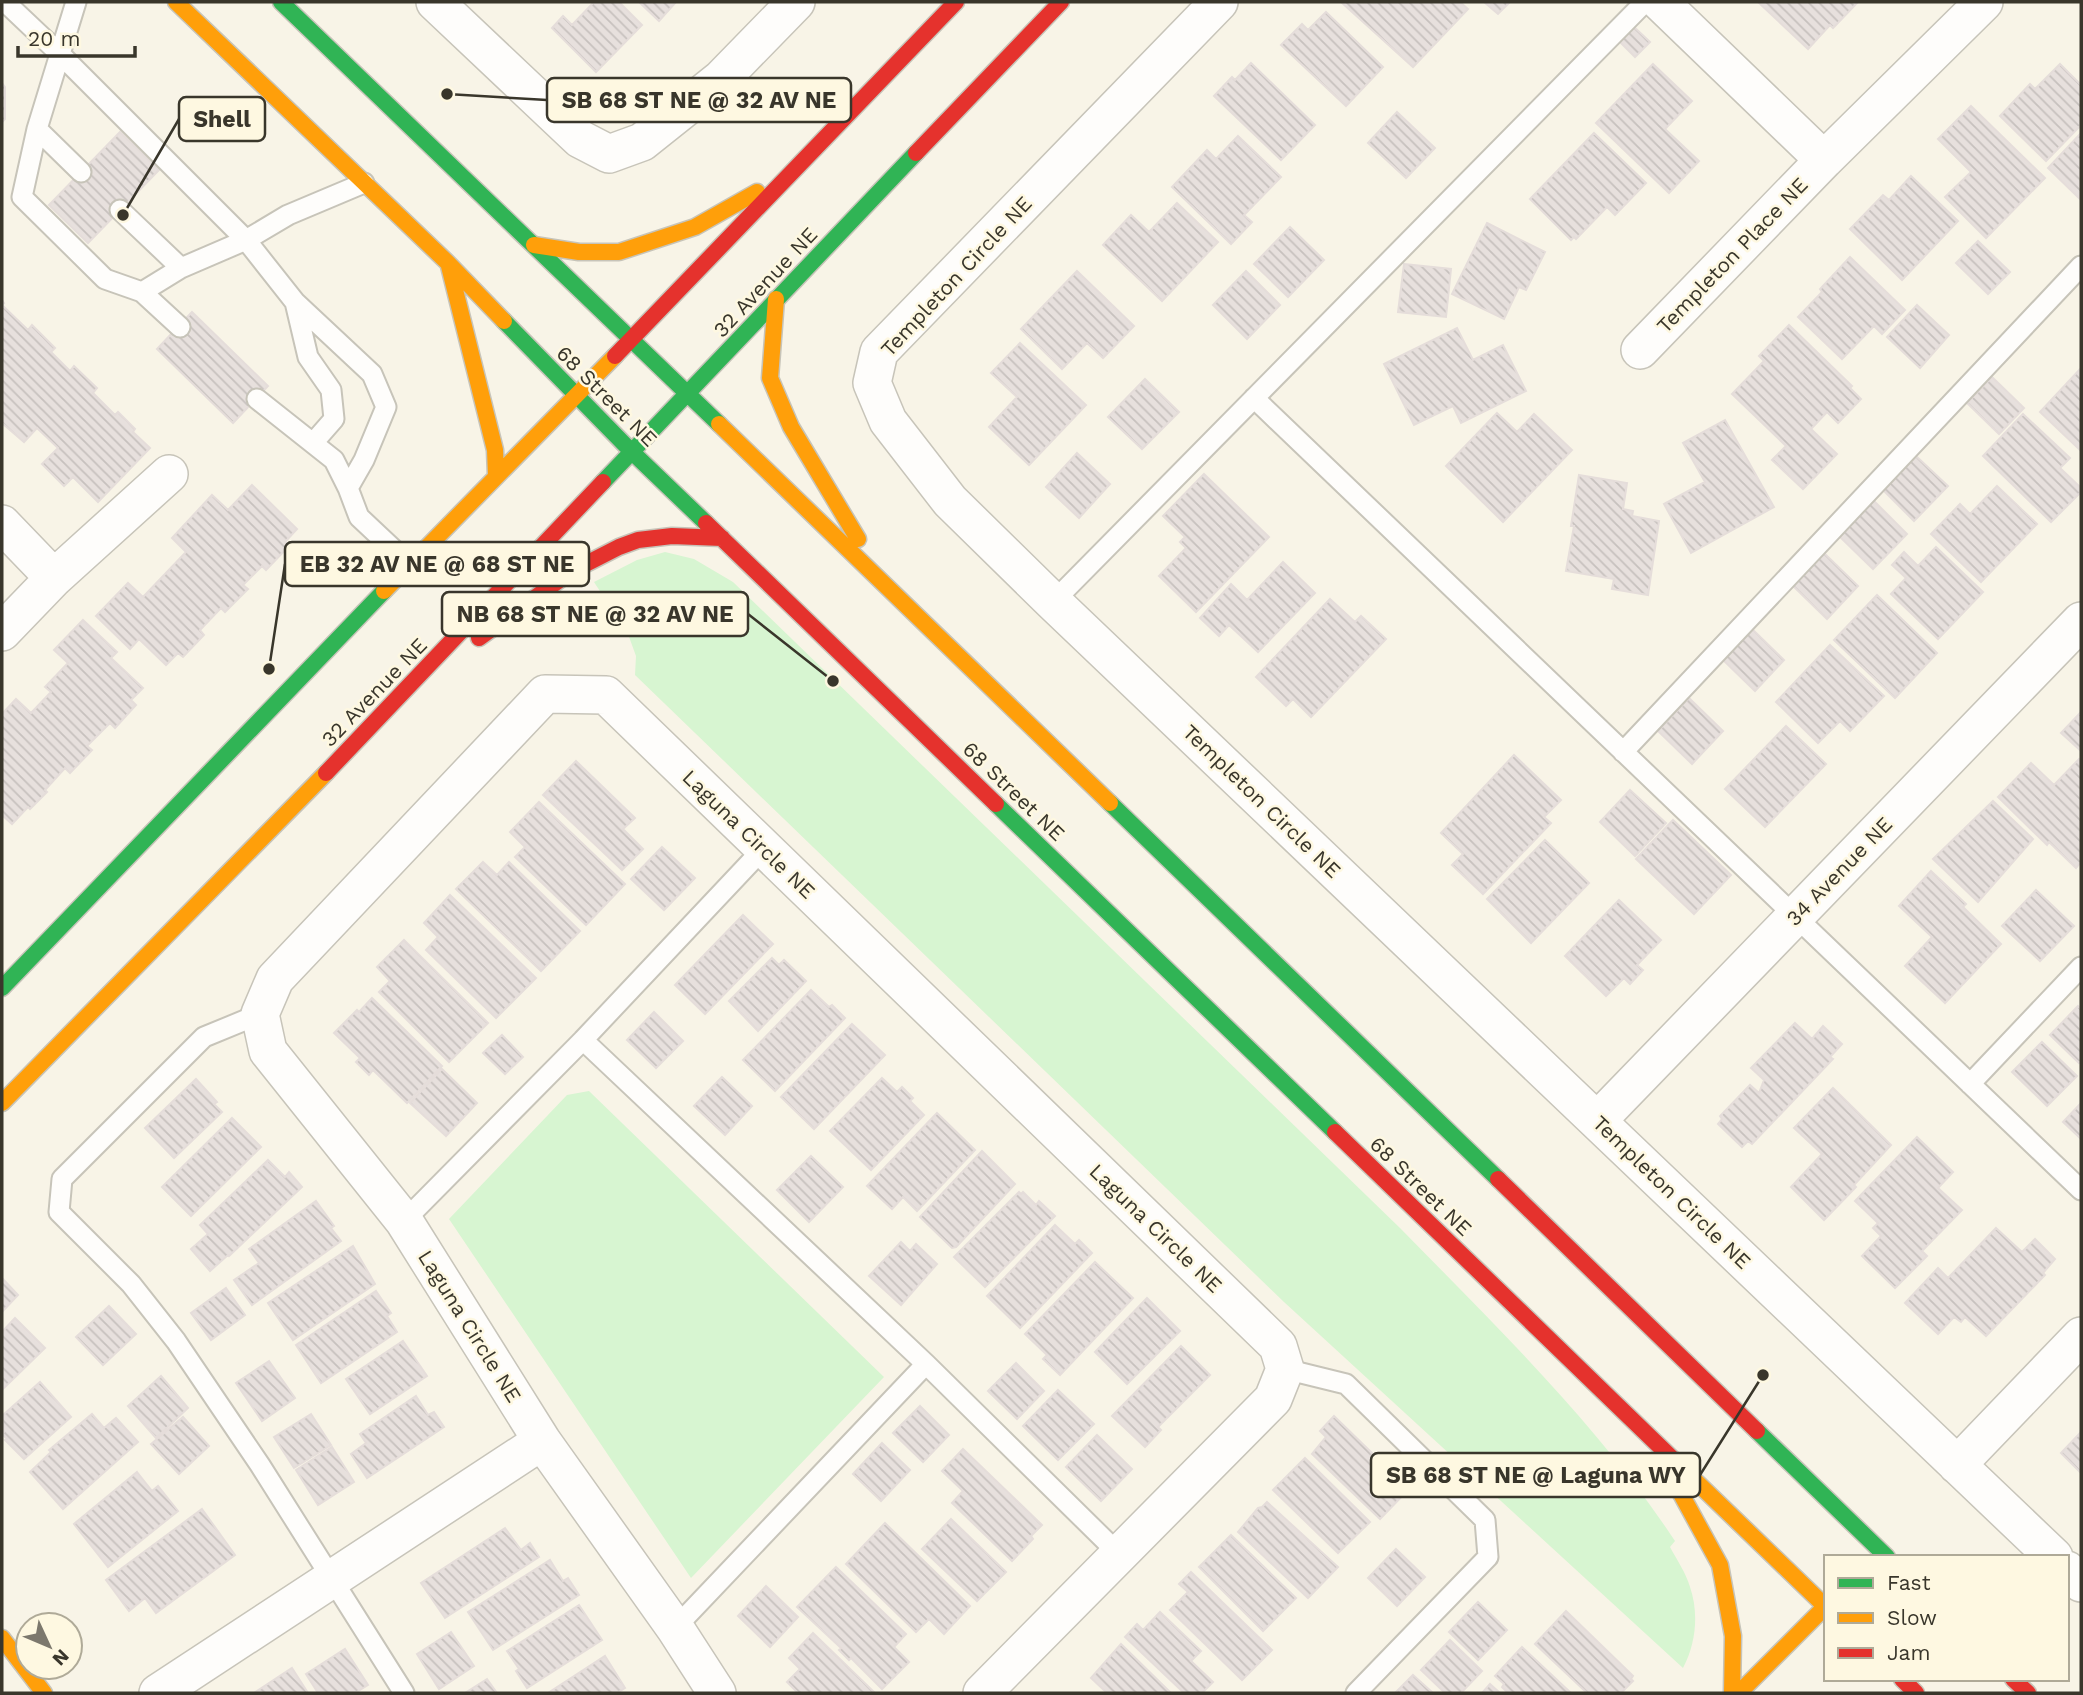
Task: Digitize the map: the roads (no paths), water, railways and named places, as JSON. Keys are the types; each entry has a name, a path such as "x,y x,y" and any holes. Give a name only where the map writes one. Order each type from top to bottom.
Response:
{"main road":[{"name":"68 Street NE","path":"176,2 449,264 631,451 1824,1604"},
{"path":"281,2 884,582 1880,1554"},
{"path":"2,988 409,564 632,339 956,2"},
{"name":"32 Avenue NE","path":"2,1103 406,691 631,451 1061,2"},
{"path":"534,245 579,252 619,252 695,228 792,173"},
{"path":"449,264 495,450 496,475"},
{"path":"776,299 770,378 791,427 884,582"},
{"path":"406,691 572,571 618,547 638,540 673,536 722,538"},
{"path":"1652,1439 1720,1565 1733,1636 1732,1693"},
{"path":"1738,1693 1824,1608"},
{"path":"2,1638 44,1693"},
{"path":"2015,1681 2028,1693"}],"street":[{"path":"451,7 580,139 609,154 642,142 721,79 796,2"},
{"name":"Templeton Circle NE","path":"1219,2 879,352 872,383 888,421 950,501 2052,1555"},
{"name":"Templeton Place NE","path":"1660,2 1825,160"},
{"name":"Templeton Place NE","path":"1640,351 1825,160 1984,2"},
{"path":"2,632 54,578 169,474"},
{"path":"2,524 54,578"},
{"name":"34 Avenue NE","path":"1597,1121 2081,621"},
{"name":"Laguna Circle NE","path":"718,1693 542,1441 404,1221 268,1051 260,1014 275,979 545,694 606,695 1278,1346 1285,1369"},
{"path":"1957,1465 2081,1336"},
{"path":"982,1693 1273,1399 1285,1369"},
{"path":"158,1693 542,1441"}],"lane":[{"path":"5,2 246,240 295,302 372,374 386,407 364,460 348,488"},
{"path":"76,2 37,128 22,197 105,279 142,292 180,327"},
{"path":"1053,601 1645,2"},
{"path":"37,128 81,173"},
{"path":"142,292 181,268 246,240 288,215 364,183"},
{"path":"120,210 181,268"},
{"path":"1623,752 2081,266"},
{"path":"295,302 307,357 331,390 334,419 313,443"},
{"path":"1254,398 2081,1191"},
{"path":"257,399 334,460 359,517 409,564"},
{"path":"404,1221 583,1040 763,849"},
{"path":"1970,1084 2081,967"},
{"path":"260,1014 204,1037 62,1179 59,1212 131,1284 176,1341 260,1465 404,1693"},
{"path":"583,1040 926,1364 1119,1554"},
{"path":"675,1628 926,1364"},
{"path":"1285,1369 1346,1384 1485,1520 1488,1557 1356,1693"}],"place":[{"name":"SB 68 ST NE @ 32 AV NE","path":"447,94"},
{"name":"Shell","path":"123,215"},
{"name":"EB 32 AV NE @ 68 ST NE","path":"269,669"},
{"name":"NB 68 ST NE @ 32 AV NE","path":"833,681"},
{"name":"SB 68 ST NE @ Laguna WY","path":"1763,1375"}]}
